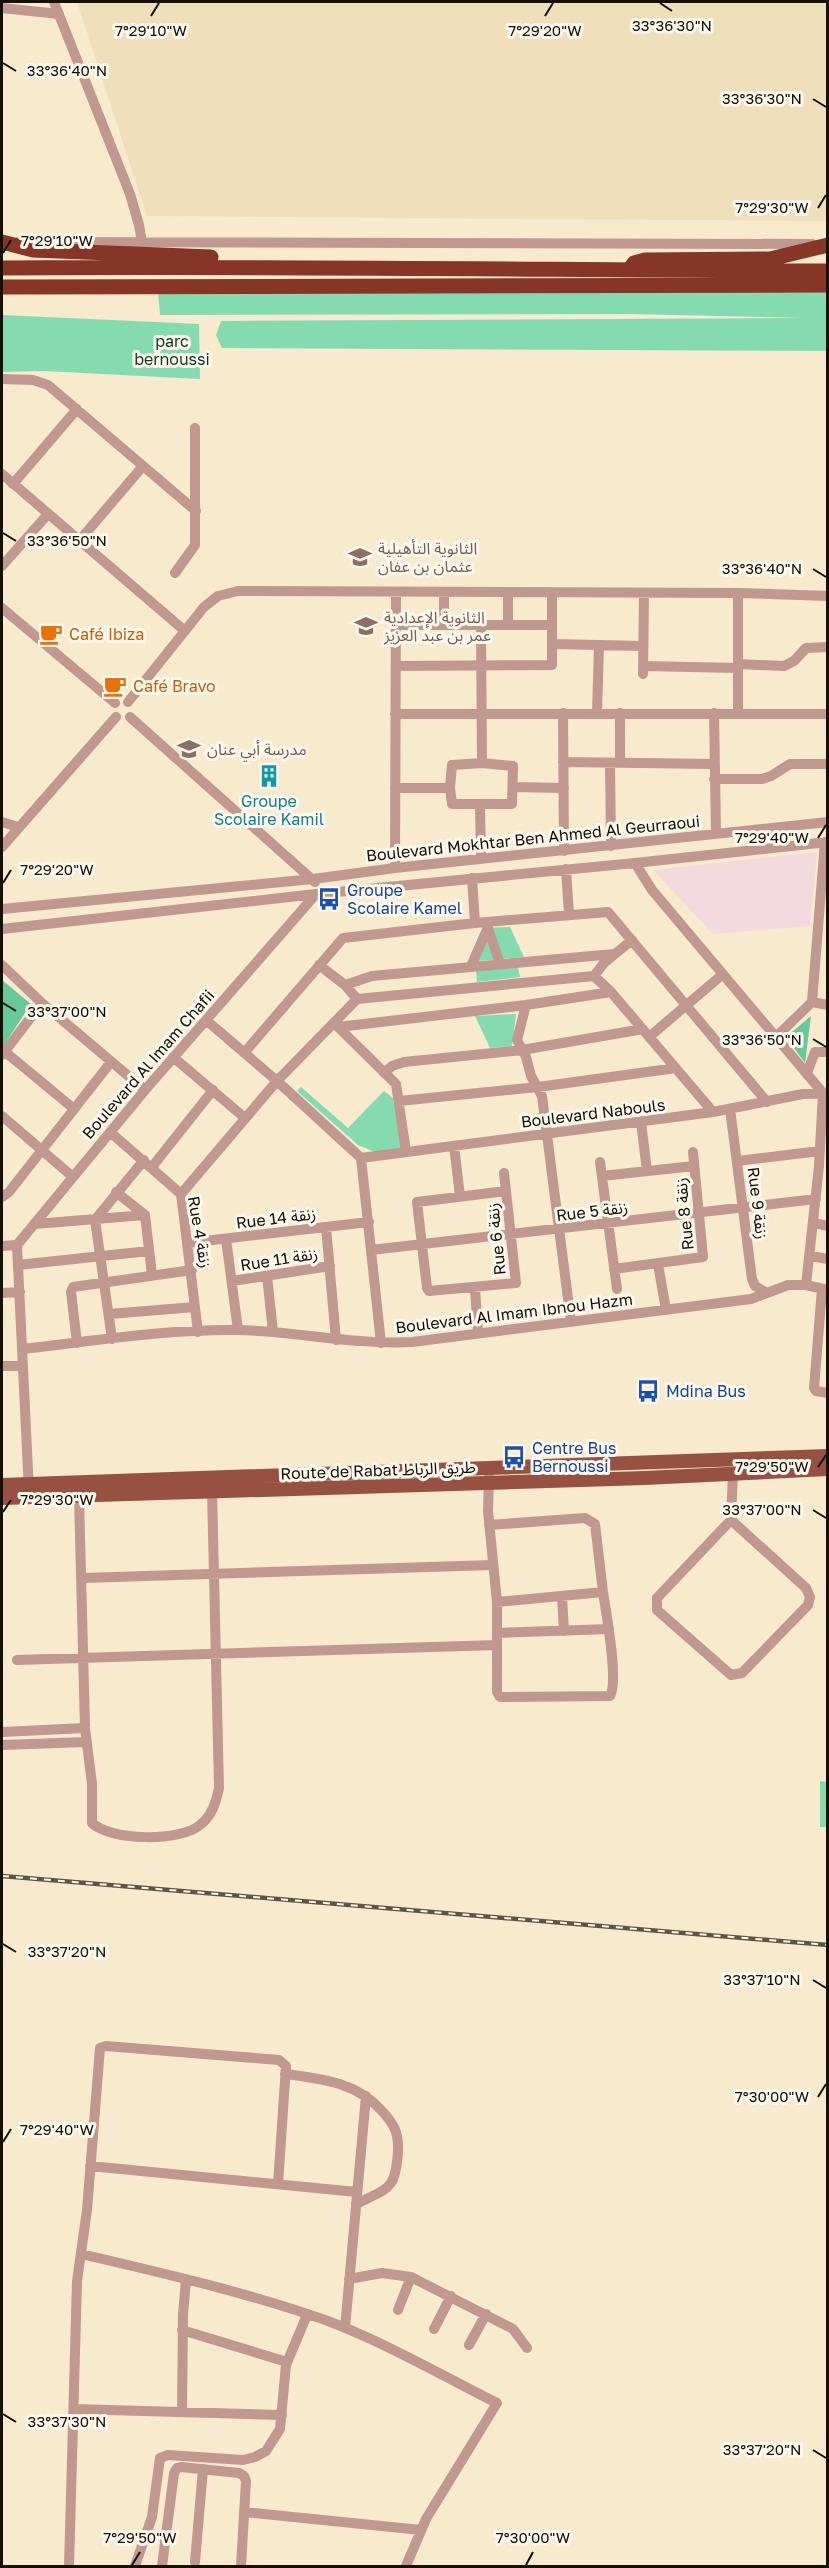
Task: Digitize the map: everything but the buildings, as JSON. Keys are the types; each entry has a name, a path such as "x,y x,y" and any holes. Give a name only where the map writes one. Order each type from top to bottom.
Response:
{"highway":[{"path":"2,242 33,250 216,257 289,266"},
{"path":"628,271 634,263 645,260 770,259 828,244"},
{"path":"2,268 289,266 828,272"},
{"path":"2,287 828,285"}],"main road":[{"name":"Route de Rabat طريق الرباط","path":"2,1498 56,1485 828,1456"},
{"name":"Route de Rabat طريق الرباط","path":"2,1485 79,1497 828,1469"}],"street":[{"path":"54,2 130,194 142,242"},
{"path":"2,8 59,14"},
{"path":"2,242 828,244"},
{"path":"2,379 40,381 77,409 196,511"},
{"path":"13,484 77,409"},
{"path":"175,573 195,545 195,428"},
{"path":"79,541 143,466"},
{"path":"2,474 185,631"},
{"path":"2,566 48,514"},
{"path":"128,702 204,607 218,596 230,592 738,593 828,596"},
{"path":"395,868 396,592"},
{"path":"444,592 444,624"},
{"path":"508,593 508,625"},
{"path":"396,666 552,665 552,593"},
{"path":"644,593 643,670 784,666 794,661 806,648 828,647"},
{"path":"738,593 738,713"},
{"path":"2,608 116,704"},
{"path":"395,625 552,625"},
{"path":"481,625 482,763"},
{"path":"553,644 643,646"},
{"path":"597,713 599,645"},
{"path":"124,700 128,702 133,709 130,717 126,720 116,717 113,710 116,704 124,700"},
{"path":"563,713 564,851"},
{"path":"610,846 620,713"},
{"path":"714,713 716,833"},
{"path":"395,714 828,714"},
{"path":"2,848 116,717"},
{"path":"130,717 313,879 317,886 316,894"},
{"path":"564,762 714,764"},
{"path":"482,763 513,766 512,804 480,806 452,804 450,788 452,765 482,763"},
{"path":"714,779 762,779 789,764 828,764"},
{"path":"513,787 564,788"},
{"path":"395,788 450,788"},
{"path":"480,806 481,859"},
{"path":"2,822 18,827"},
{"name":"Boulevard Mokhtar Ben Ahmed Al Geurraoui","path":"2,909 313,879 395,868 828,822"},
{"path":"776,1037 812,1002 823,954 826,842"},
{"name":"Boulevard Mokhtar Ben Ahmed Al Geurraoui","path":"2,929 316,894 826,842"},
{"path":"635,863 652,890 825,1094 820,1151 823,1166 816,1199 806,1285"},
{"path":"566,869 569,915"},
{"path":"472,878 475,923"},
{"name":"Boulevard Al Imam Chafii","path":"17,1245 145,1090 316,894"},
{"path":"244,1053 343,938 475,923 488,925 608,912 767,1102"},
{"path":"488,925 500,964"},
{"path":"471,966 488,925"},
{"path":"181,1194 277,1081 336,1025 357,999 594,976 614,954 632,940"},
{"path":"345,985 372,976 614,954"},
{"path":"2,965 42,1003 145,1090"},
{"path":"319,965 345,985 357,999"},
{"path":"384,1073 392,1066 404,1062 522,1050 646,1033 687,1006 723,974"},
{"path":"594,976 611,992 713,1112"},
{"path":"336,1025 526,1005 611,992"},
{"path":"812,1002 828,1005"},
{"path":"42,1003 3,1053 73,1108"},
{"path":"526,1005 517,1040 526,1057 531,1076 538,1087 549,1134 572,1322"},
{"path":"206,1020 361,1158 381,1343"},
{"path":"336,1025 396,1084 406,1152"},
{"path":"807,1073 815,1052 828,1052"},
{"path":"174,1057 245,1118"},
{"path":"2,1197 9,1192 111,1062"},
{"path":"399,1101 538,1087 676,1068"},
{"path":"112,1339 95,1220 116,1192 148,1163 213,1090"},
{"name":"Boulevard Nabouls","path":"361,1158 713,1112 803,1094 825,1094"},
{"name":"Rue 9 زنقة","path":"730,1108 753,1283 767,1293"},
{"path":"2,1116 73,1177"},
{"name":"Rue 8 زنقة","path":"641,1122 648,1171"},
{"name":"Rue 4 زنقة","path":"110,1132 181,1194 198,1332"},
{"name":"Rue 6 زنقة","path":"454,1146 460,1196"},
{"path":"737,1161 820,1151"},
{"name":"Rue 8 زنقة","path":"658,1264 703,1257 693,1152"},
{"path":"600,1162 616,1289"},
{"name":"Rue 8 زنقة","path":"602,1176 694,1166"},
{"name":"Rue 6 زنقة","path":"475,1289 516,1283 504,1173"},
{"name":"Rue 6 زنقة","path":"422,1246 417,1202 506,1191"},
{"path":"116,1192 145,1215 152,1275"},
{"name":"Rue 5 زنقة","path":"371,1250 422,1246 816,1199"},
{"path":"35,1224 145,1215"},
{"name":"Rue 14 زنقة","path":"188,1244 369,1222"},
{"path":"813,1223 828,1226"},
{"path":"326,1227 336,1340"},
{"path":"225,1239 238,1330"},
{"path":"2,1246 17,1245 29,1490"},
{"path":"422,1246 429,1291 475,1289 478,1333"},
{"path":"18,1265 149,1251"},
{"path":"810,1256 828,1259"},
{"path":"614,1269 658,1264 666,1310"},
{"name":"Rue 11 زنقة","path":"232,1281 330,1266"},
{"path":"76,1343 71,1292 73,1287 192,1270"},
{"path":"267,1276 273,1332"},
{"name":"Boulevard Al Imam Ibnou Hazm","path":"22,1349 112,1339 238,1330 336,1340 381,1343 412,1342 751,1299 788,1285 806,1285 825,1289"},
{"path":"825,1289 814,1388 816,1391 828,1393"},
{"path":"2,1293 20,1292"},
{"path":"109,1314 195,1307"},
{"path":"2,1366 23,1366"},
{"path":"489,1468 489,1525 497,1602 497,1692 500,1697 607,1698 613,1689 609,1629 595,1524 585,1518 489,1525"},
{"path":"731,1520 806,1588 810,1600 781,1634 742,1673 736,1675 731,1675 657,1610 656,1605 657,1598 731,1520 733,1473"},
{"path":"79,1497 83,1578 85,1728 92,1784 90,1813 92,1823 98,1829 121,1836 176,1835 188,1833 210,1815 219,1788 212,1491"},
{"path":"83,1578 494,1565"},
{"path":"497,1602 603,1592"},
{"path":"562,1596 564,1630"},
{"path":"16,1660 497,1639 564,1630 609,1629"},
{"path":"2,1732 85,1728"},
{"path":"19,1731 20,1744"},
{"path":"2,1745 86,1742"},
{"path":"69,2566 77,2281 90,2166 99,2051 102,2047 279,2060 286,2066 278,2184"},
{"path":"285,2074 340,2083 374,2102 396,2129 399,2139 396,2176 389,2187 356,2204"},
{"path":"345,2328 366,2096"},
{"path":"90,2166 357,2192"},
{"path":"81,2254 186,2279 345,2328 496,2403 433,2507 406,2566"},
{"path":"349,2279 381,2273 411,2277 513,2329 527,2348"},
{"path":"398,2310 411,2277"},
{"path":"182,2412 182,2330 186,2279"},
{"path":"434,2329 451,2296"},
{"path":"469,2345 486,2314"},
{"path":"135,2566 152,2517 160,2458 168,2455 236,2460 255,2457 266,2451 274,2441 282,2415 287,2362 307,2315"},
{"path":"182,2330 287,2362"},
{"path":"74,2409 282,2415"},
{"path":"162,2566 174,2473 177,2468 181,2467 239,2473 244,2476 241,2566"},
{"path":"195,2562 203,2469"},
{"path":"244,2512 421,2530"}],"shaded area":[{"path":"77,2 827,2 827,221 147,216"},
{"path":"817,852 810,926 713,934 653,870"}],"green space":[{"path":"827,291 827,351 222,348 216,335 221,321 804,318 630,314 160,315 158,292"},
{"name":"parc bernoussi","path":"2,315 199,324 200,379 44,371 2,372"},
{"path":"510,927 524,957 468,962 482,928"},
{"path":"518,967 520,977 477,982 476,971"},
{"path":"2,980 31,1004 2,1048"},
{"path":"516,1014 512,1046 490,1048 475,1016"},
{"path":"811,1016 805,1063 786,1037"},
{"path":"301,1087 348,1128 384,1091 393,1098 402,1148 375,1152 358,1145 297,1091"},
{"path":"820,1781 827,1782 827,1827 820,1827"}],"railway":[{"path":"2,1876 828,1945"}],"place":[{"name":"الثانوية التأهيلية عثمان بن عفان","path":"360,557"},
{"name":"الثانوية الإعدادية عمر بن عبد العزيز","path":"366,626"},
{"name":"Café Ibiza","path":"51,634"},
{"name":"Café Bravo","path":"115,686"},
{"name":"مدرسة أبي عنان","path":"189,749"},
{"name":"Groupe Scolaire Kamil","path":"269,776"},
{"name":"Groupe Scolaire Kamel","path":"329,899"},
{"name":"Mdina Bus","path":"648,1391"},
{"name":"Centre Bus Bernoussi","path":"514,1457"}]}
